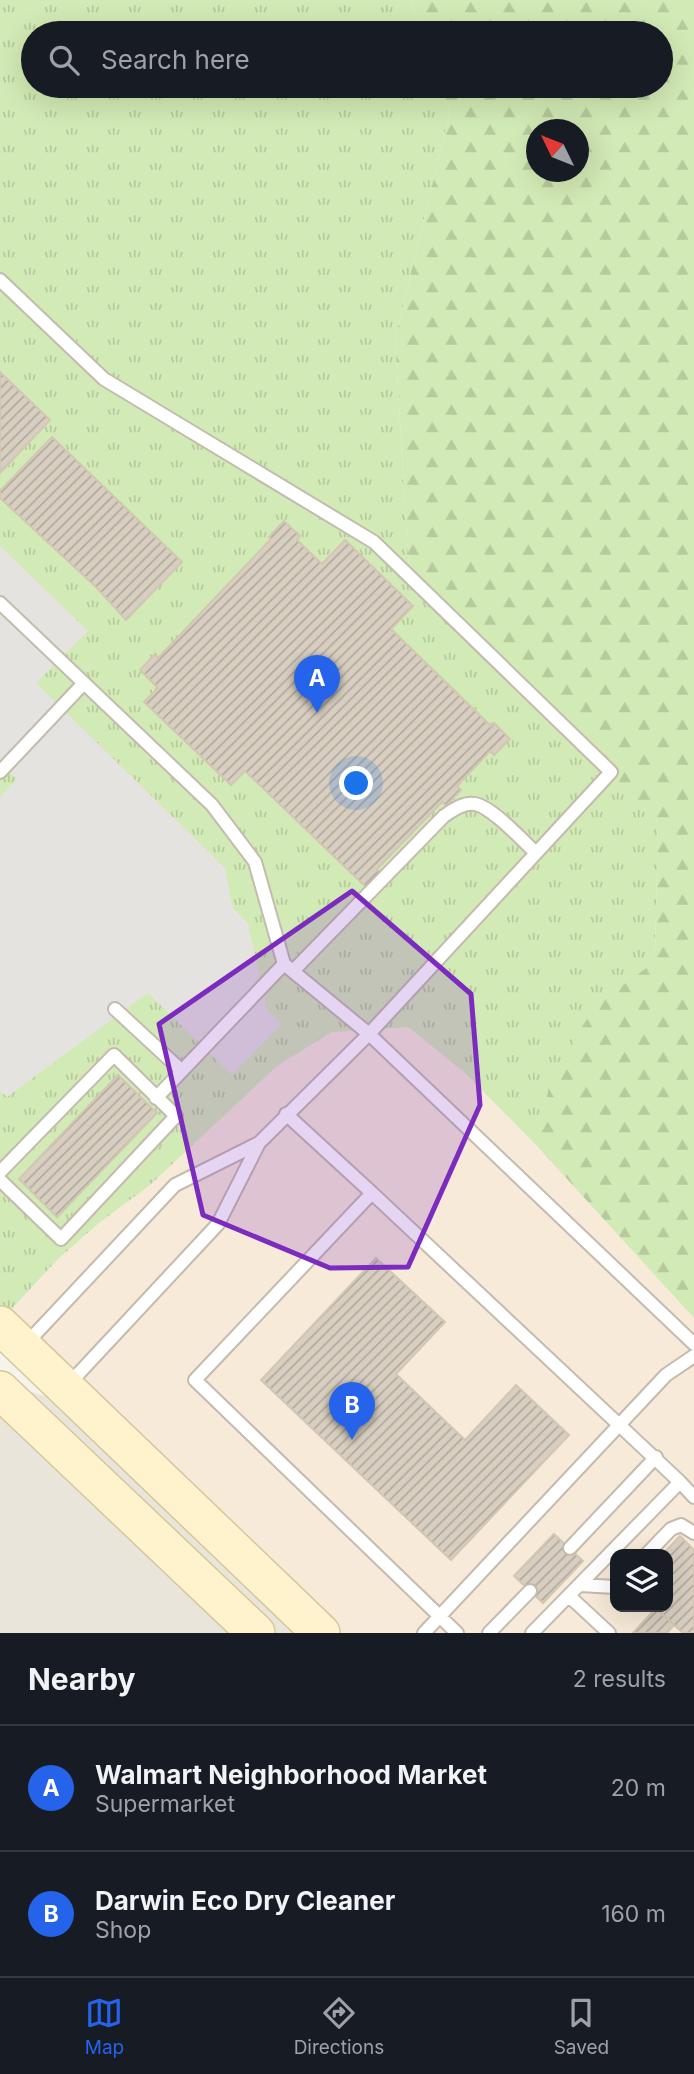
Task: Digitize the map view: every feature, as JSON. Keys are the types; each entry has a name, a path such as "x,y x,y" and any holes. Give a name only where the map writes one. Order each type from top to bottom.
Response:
{"main road":[{"path":"8,1346 66,1387 321,1633"},
{"path":"0,1390 256,1633"}],"lane":[{"path":"0,279 104,379 374,542 611,772 369,1034 259,1143 218,1224 66,1387"},
{"path":"0,603 212,804 255,862 289,968 369,1034 694,1344"},
{"path":"0,772 84,683"},
{"path":"156,1098 444,816 461,806 475,804 489,811 536,853"},
{"path":"116,1009 181,1071"},
{"path":"0,1172 114,1055 176,1116 61,1240 0,1180"},
{"path":"286,1114 656,1457 694,1497"},
{"path":"8,1346 175,1185 259,1143"},
{"path":"372,1193 195,1380 457,1633"},
{"path":"424,1633 666,1375 694,1356"},
{"path":"570,1548 656,1457"},
{"path":"532,1633 680,1482"},
{"path":"652,1549 671,1529 681,1525 694,1533"},
{"path":"580,1585 610,1587"},
{"path":"489,1633 530,1591"},
{"path":"569,1596 610,1633"}],"highlighted area":[{"path":"352,891 471,994 480,1105 408,1267 330,1268 203,1215 159,1024"}],"shaded area":[{"path":"0,546 88,631 36,683 225,868 233,908 248,923 267,1010 281,1024 232,1075 148,993 7,1097 0,1091 0,797 17,779 0,763"},
{"path":"368,1027 408,1027 465,1073 576,1185 694,1318 694,1633 341,1633 83,1383 84,1377 73,1374 8,1313 57,1260 99,1223 150,1185 277,1066 332,1032"},
{"path":"18,1388 58,1400 300,1633 276,1633"},
{"path":"0,1410 235,1633 0,1633"}],"green space":[{"path":"0,0 411,0 419,21 21,21 21,98 445,98 450,112 395,339 409,572 658,822 655,956 650,966 596,1005 537,1146 465,1073 408,1027 332,1032 277,1066 150,1185 99,1223 57,1260 8,1313 0,1305"},
{"path":"411,0 694,0 694,1318 537,1146 551,1076 596,1005 649,966 655,956 658,822 409,572 395,339 450,112 445,98 673,98 673,21 419,21"}],"building":[{"path":"0,372 50,420 0,473"},
{"path":"52,437 182,562 126,620 97,588 0,498 0,491"},
{"path":"284,521 300,536 297,540 322,564 345,540 413,606 391,629 491,726 494,723 510,739 494,755 490,751 457,786 461,790 446,806 442,802 377,869 381,873 367,888 245,771 231,785 144,702 158,688 140,670 155,654 158,658 271,539 269,537"},
{"path":"118,1075 157,1113 57,1217 19,1179"},
{"path":"376,1258 445,1322 396,1374 465,1440 516,1385 569,1435 451,1560 261,1380"},
{"path":"554,1534 583,1561 543,1603 514,1576"},
{"path":"680,1536 694,1550 694,1633 683,1633 660,1612 673,1612 673,1549 668,1549"},
{"path":"652,1612 660,1612 674,1625 667,1633 633,1633"}],"place":[{"name":"Walmart Neighborhood Market","path":"317,713"},
{"name":"Darwin Eco Dry Cleaner","path":"352,1440"}]}
